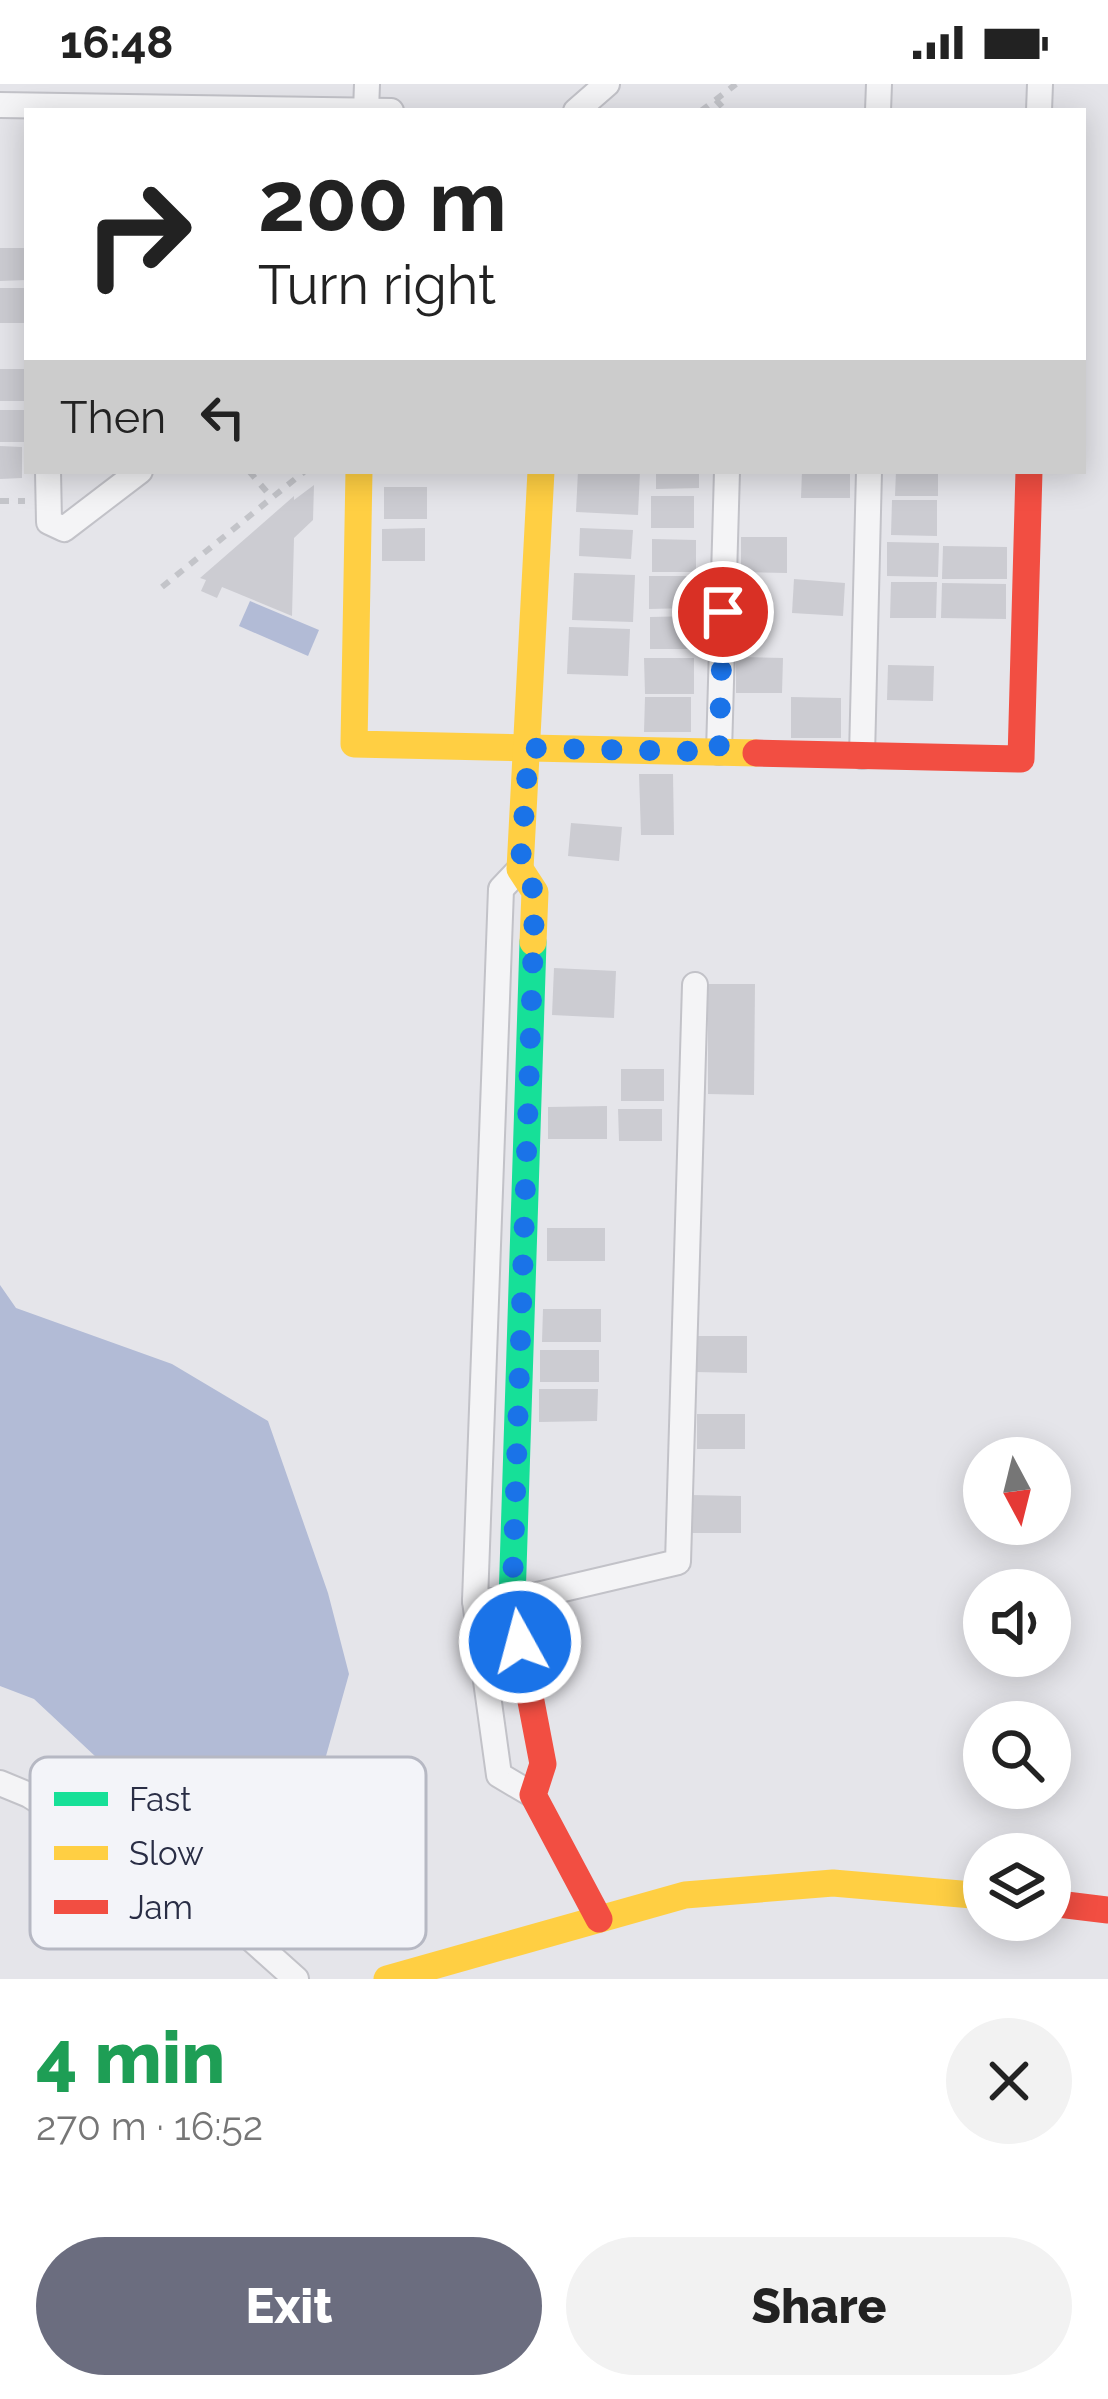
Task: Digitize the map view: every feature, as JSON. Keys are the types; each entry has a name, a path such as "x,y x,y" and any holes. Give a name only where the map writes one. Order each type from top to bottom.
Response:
{"main road":[{"path":"359,474 354,744 1022,759 1029,474"},
{"path":"541,474 520,869 535,892 512,1601 543,1764 533,1795 599,1919"},
{"path":"387,1979 685,1895 833,1883 963,1894"},
{"path":"1071,1906 1108,1910"}],"street":[{"path":"579,108 607,84"},
{"path":"0,105 58,100 213,101 320,108"},
{"path":"48,474 49,522 64,529 136,474"},
{"path":"719,752 727,474"},
{"path":"862,756 869,474"},
{"path":"520,869 501,889 475,1601 499,1774 533,1795"},
{"path":"475,1601 512,1601 678,1562 695,985"},
{"path":"0,1783 30,1797"},
{"path":"262,1949 296,1979"}],"path":[{"path":"705,108 736,84"},
{"path":"716,100 723,108"},
{"path":"252,474 272,498"},
{"path":"161,587 301,474"}],"water":[{"path":"250,601 319,630 308,656 239,626"},
{"path":"0,1285 16,1308 172,1364 268,1421 328,1593 349,1674 325,1757 96,1757 34,1699 0,1686"}],"building":[{"path":"0,248 24,248 24,280 0,281"},
{"path":"0,288 24,288 24,323 0,323"},
{"path":"0,369 24,369 24,401 0,401"},
{"path":"0,410 24,410 24,442 0,442"},
{"path":"0,446 22,447 22,478 0,479"},
{"path":"578,474 640,474 638,515 576,512"},
{"path":"656,474 699,474 699,488 656,489"},
{"path":"802,474 850,474 850,498 801,498"},
{"path":"896,474 938,474 938,496 895,496"},
{"path":"314,485 313,520 294,538 292,616 222,587 217,598 201,591 206,580 200,578 294,496 294,500"},
{"path":"384,487 427,487 427,519 384,519"},
{"path":"651,496 694,496 694,528 651,528"},
{"path":"892,500 937,500 937,536 891,535"},
{"path":"425,528 425,561 382,561 382,529"},
{"path":"580,528 633,530 631,559 579,556"},
{"path":"741,537 787,537 787,573 741,572"},
{"path":"652,539 696,540 696,572 652,572"},
{"path":"887,542 939,543 938,577 887,576"},
{"path":"943,546 1007,547 1007,579 942,579"},
{"path":"574,573 635,575 633,622 572,620"},
{"path":"649,576 692,576 692,608 649,609"},
{"path":"794,579 845,583 843,616 792,613"},
{"path":"891,582 937,582 936,618 890,618"},
{"path":"942,583 1006,584 1006,619 941,618"},
{"path":"693,616 693,649 650,649 650,617"},
{"path":"569,627 630,629 628,676 567,674"},
{"path":"736,657 783,658 782,693 736,693"},
{"path":"644,658 694,658 694,694 645,694"},
{"path":"888,665 934,666 933,701 887,700"},
{"path":"645,697 691,697 691,732 644,732"},
{"path":"791,697 841,698 841,738 791,738"},
{"path":"639,774 673,774 674,835 641,835"},
{"path":"571,823 622,827 619,861 568,856"},
{"path":"554,968 616,971 614,1018 552,1015"},
{"path":"708,984 755,984 754,1095 708,1094"},
{"path":"621,1069 664,1069 664,1101 621,1101"},
{"path":"607,1106 607,1139 548,1139 548,1107"},
{"path":"618,1109 662,1109 662,1141 619,1141"},
{"path":"547,1228 605,1228 605,1261 547,1261"},
{"path":"543,1309 601,1309 601,1342 542,1342"},
{"path":"694,1336 747,1336 747,1373 694,1372"},
{"path":"540,1350 599,1350 599,1382 540,1382"},
{"path":"539,1389 598,1389 597,1421 539,1422"},
{"path":"697,1414 745,1414 745,1449 697,1449"},
{"path":"690,1495 741,1496 741,1533 690,1533"}],"traffic: fast":[{"path":"525,1670 512,1601 533,942"}],"traffic: slow":[{"path":"359,474 354,744 756,753"},
{"path":"533,942 535,892 520,869 541,474"},
{"path":"387,1979 685,1895 833,1883 963,1894"}],"traffic: jam":[{"path":"756,753 1021,759 1029,474"},
{"path":"525,1670 543,1764 533,1795 599,1919"},
{"path":"1071,1906 1108,1910"}],"route":[{"path":"520,1642 512,1601 535,892 520,869 529,748 719,752 723,612"}]}
